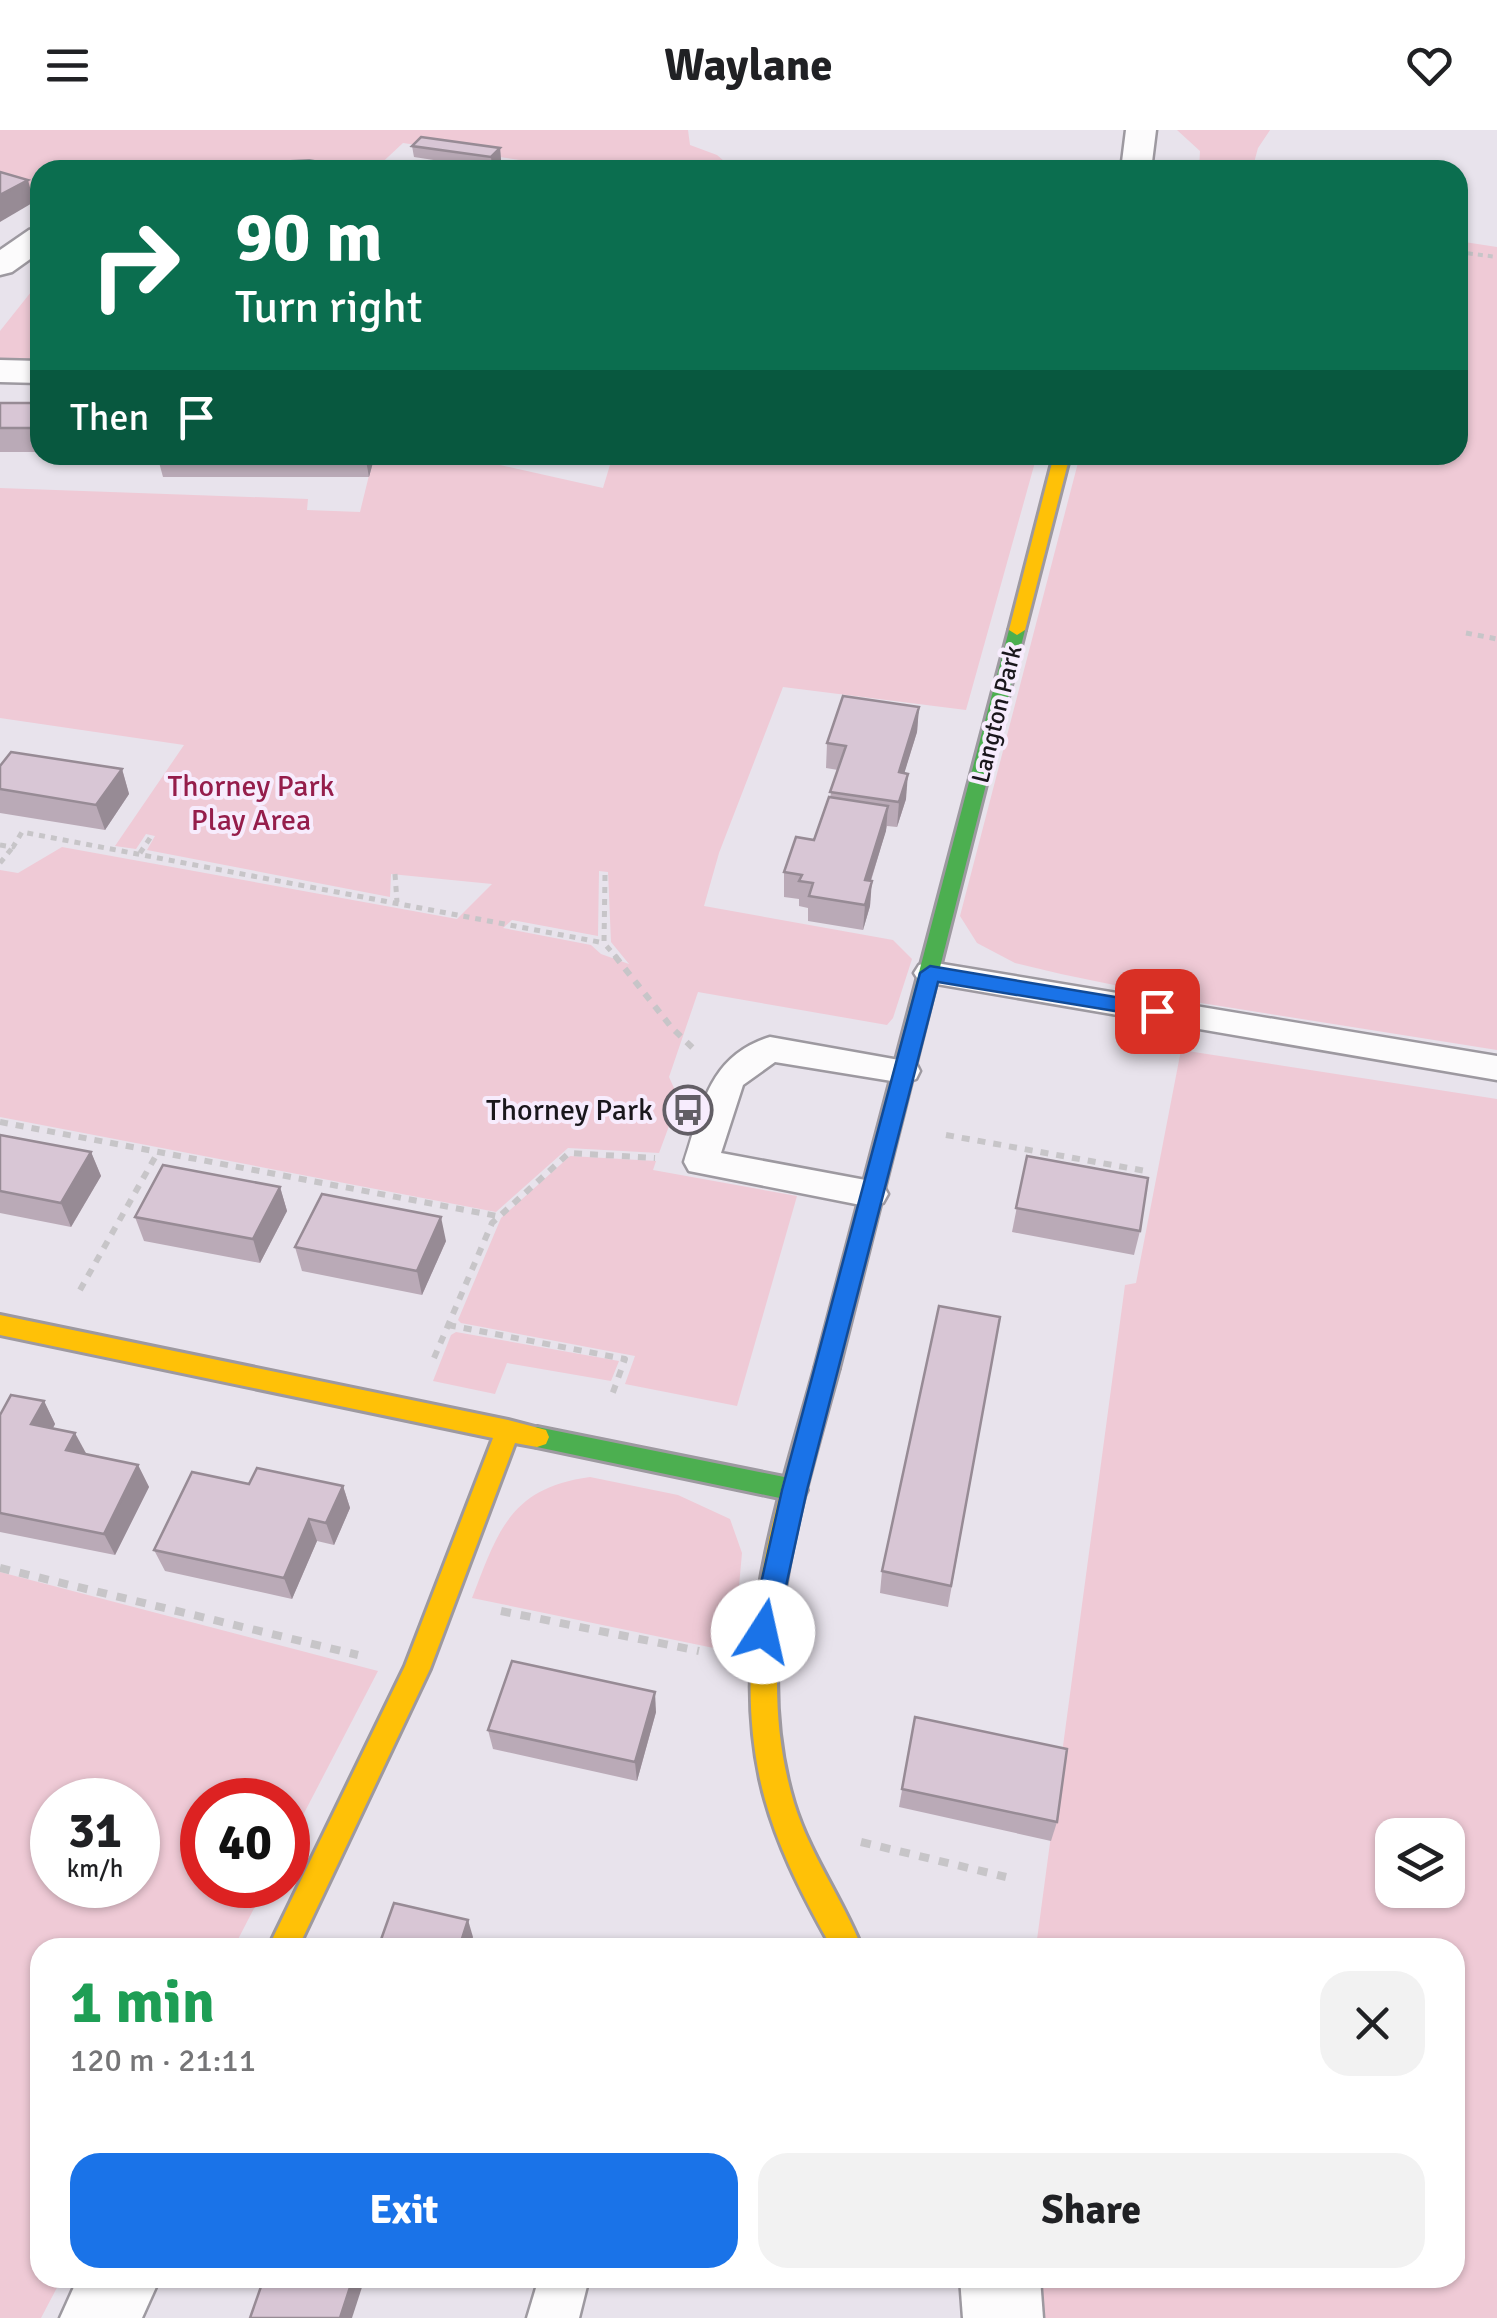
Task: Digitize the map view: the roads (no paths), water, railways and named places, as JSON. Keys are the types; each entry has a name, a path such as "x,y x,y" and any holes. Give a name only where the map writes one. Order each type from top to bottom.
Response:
{"street":[{"path":"1138,160 1141,130"},
{"path":"0,265 30,244"},
{"path":"0,371 30,372"},
{"name":"Langton Park","path":"930,973 1059,465"},
{"path":"842,1938 809,1878 770,1772 760,1716 759,1664 767,1600 794,1490 930,973"},
{"path":"0,1325 794,1490"},
{"path":"287,1938 417,1669 508,1430"},
{"path":"100,2318 115,2288"},
{"path":"1000,2288 1002,2318"}],"lane":[{"path":"930,973 1497,1068"},
{"path":"871,1194 701,1162 730,1078 770,1049 904,1072"},
{"path":"553,2318 561,2288"}],"place":[{"name":"Thorney Park","path":"688,1110"}],"park label":[{"name":"Thorney Park Play Area","path":"251,803"}]}
